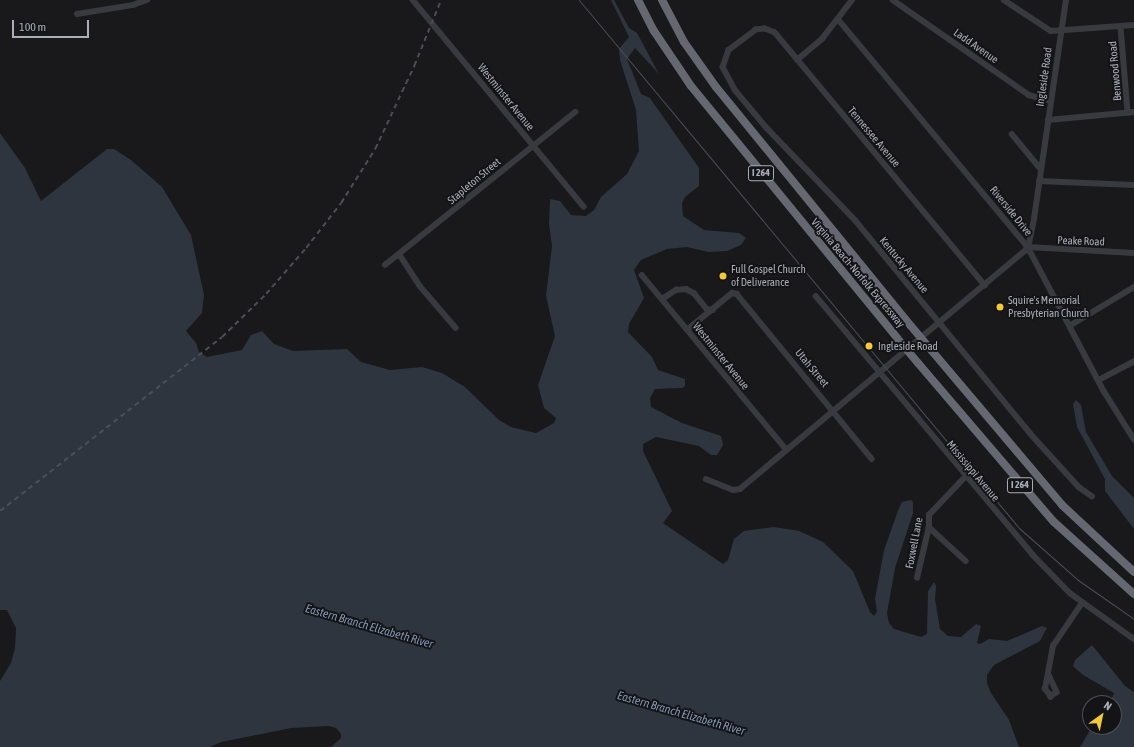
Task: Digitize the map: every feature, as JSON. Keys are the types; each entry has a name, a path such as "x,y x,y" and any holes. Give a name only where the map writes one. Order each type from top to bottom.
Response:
{"highway":[{"name":"Virginia Beach-Norfolk Expressway","path":"638,0 654,31 690,86 918,363 1049,516 1134,594"},
{"name":"Virginia Beach-Norfolk Expressway","path":"662,0 684,42 716,88 911,326 1052,494 1134,572"}],"street":[{"path":"77,14 133,5 147,0"},
{"name":"Westminster Avenue","path":"413,0 584,207"},
{"path":"798,60 818,44 852,0"},
{"name":"Ladd Avenue","path":"893,0 1029,95 1051,101"},
{"path":"1004,0 1048,29 1062,30 1134,25"},
{"name":"Ingleside Road","path":"1028,247 1066,0"},
{"name":"Riverside Drive","path":"838,19 1028,247 1071,325 1099,380 1133,436"},
{"name":"Benwood Road","path":"1121,27 1131,113"},
{"name":"Tennessee Avenue","path":"737,43 756,30 770,30 798,60 985,286"},
{"name":"Kentucky Avenue","path":"737,43 728,50 723,62 724,72 732,86 766,127 856,222 1030,433 1079,487 1092,496"},
{"name":"Stapleton Street","path":"385,265 400,255 575,112"},
{"path":"1048,120 1131,113"},
{"path":"1012,134 1041,169"},
{"path":"1039,181 1134,185"},
{"path":"706,479 733,490 740,489 786,449 791,447 940,324 1028,247"},
{"name":"Peake Road","path":"1028,247 1134,253"},
{"path":"400,255 420,286 456,328"},
{"name":"Westminster Avenue","path":"642,275 786,449"},
{"path":"1071,325 1134,287"},
{"path":"662,299 676,290 686,289 694,293 707,309 712,310"},
{"name":"Utah Street","path":"712,310 734,293 835,411 872,459"},
{"name":"Mississippi Avenue","path":"816,296 965,477 1033,555 1082,602 1134,639"},
{"path":"687,330 712,310"},
{"path":"1099,380 1134,361"},
{"name":"Foxwell Lane","path":"917,578 931,512 965,477"},
{"path":"929,527 966,561"},
{"path":"1049,675 1053,646 1082,602"}],"water":[{"name":"Eastern Branch Elizabeth River","path":"611,0 614,0 629,28 637,33 659,74 635,48 627,59 641,94 650,98 699,168 699,186 685,197 682,203 683,216 704,230 739,233 746,238 741,245 727,251 708,252 687,247 667,249 641,260 634,270 644,298 629,324 628,332 652,357 658,370 685,379 685,386 682,388 655,389 650,398 651,407 682,423 721,436 723,445 717,455 711,455 699,446 656,437 643,444 643,451 672,511 663,523 723,564 728,560 734,539 744,531 774,527 799,531 823,542 853,571 870,612 874,616 877,611 875,599 884,550 902,502 911,500 913,502 913,513 895,568 887,613 889,623 894,629 921,637 927,634 928,591 934,582 936,586 935,599 940,629 948,636 961,637 976,624 981,626 977,643 980,644 989,639 1007,641 1042,626 1047,628 1040,641 994,665 987,675 987,683 991,693 1009,720 1019,747 331,747 341,738 341,734 336,728 329,726 291,728 221,742 210,747 0,747 0,681 11,663 15,648 16,628 7,610 0,610 0,133 25,168 41,201 107,149 114,149 131,160 162,187 191,235 204,295 202,313 186,331 196,343 199,352 207,357 242,350 251,335 262,331 274,344 293,351 347,349 361,362 390,370 422,367 442,373 465,387 499,420 511,427 536,433 554,423 556,418 544,408 538,385 555,336 546,296 552,246 549,224 550,199 560,201 571,215 586,216 594,210 601,197 627,174 639,151 636,110 620,60 619,49 629,37"},
{"path":"1076,400 1081,405 1086,432 1112,476 1134,498 1134,529 1105,491 1105,479 1077,427 1073,404"},
{"path":"1092,645 1125,686 1134,692 1134,747 1080,747 1087,735 1122,735 1122,695 1113,695 1114,693 1083,675 1073,666 1075,660"}],"tram line":[{"path":"579,0 1019,528 1078,580 1134,619"}],"railway":[{"path":"0,511 222,337 266,294 306,248 341,203 375,149 414,66 441,0"}],"place":[{"name":"Full Gospel Church of Deliverance","path":"723,276"},
{"name":"Squire's Memorial Presbyterian Church","path":"1000,307"},
{"name":"Ingleside Road","path":"869,346"}]}
